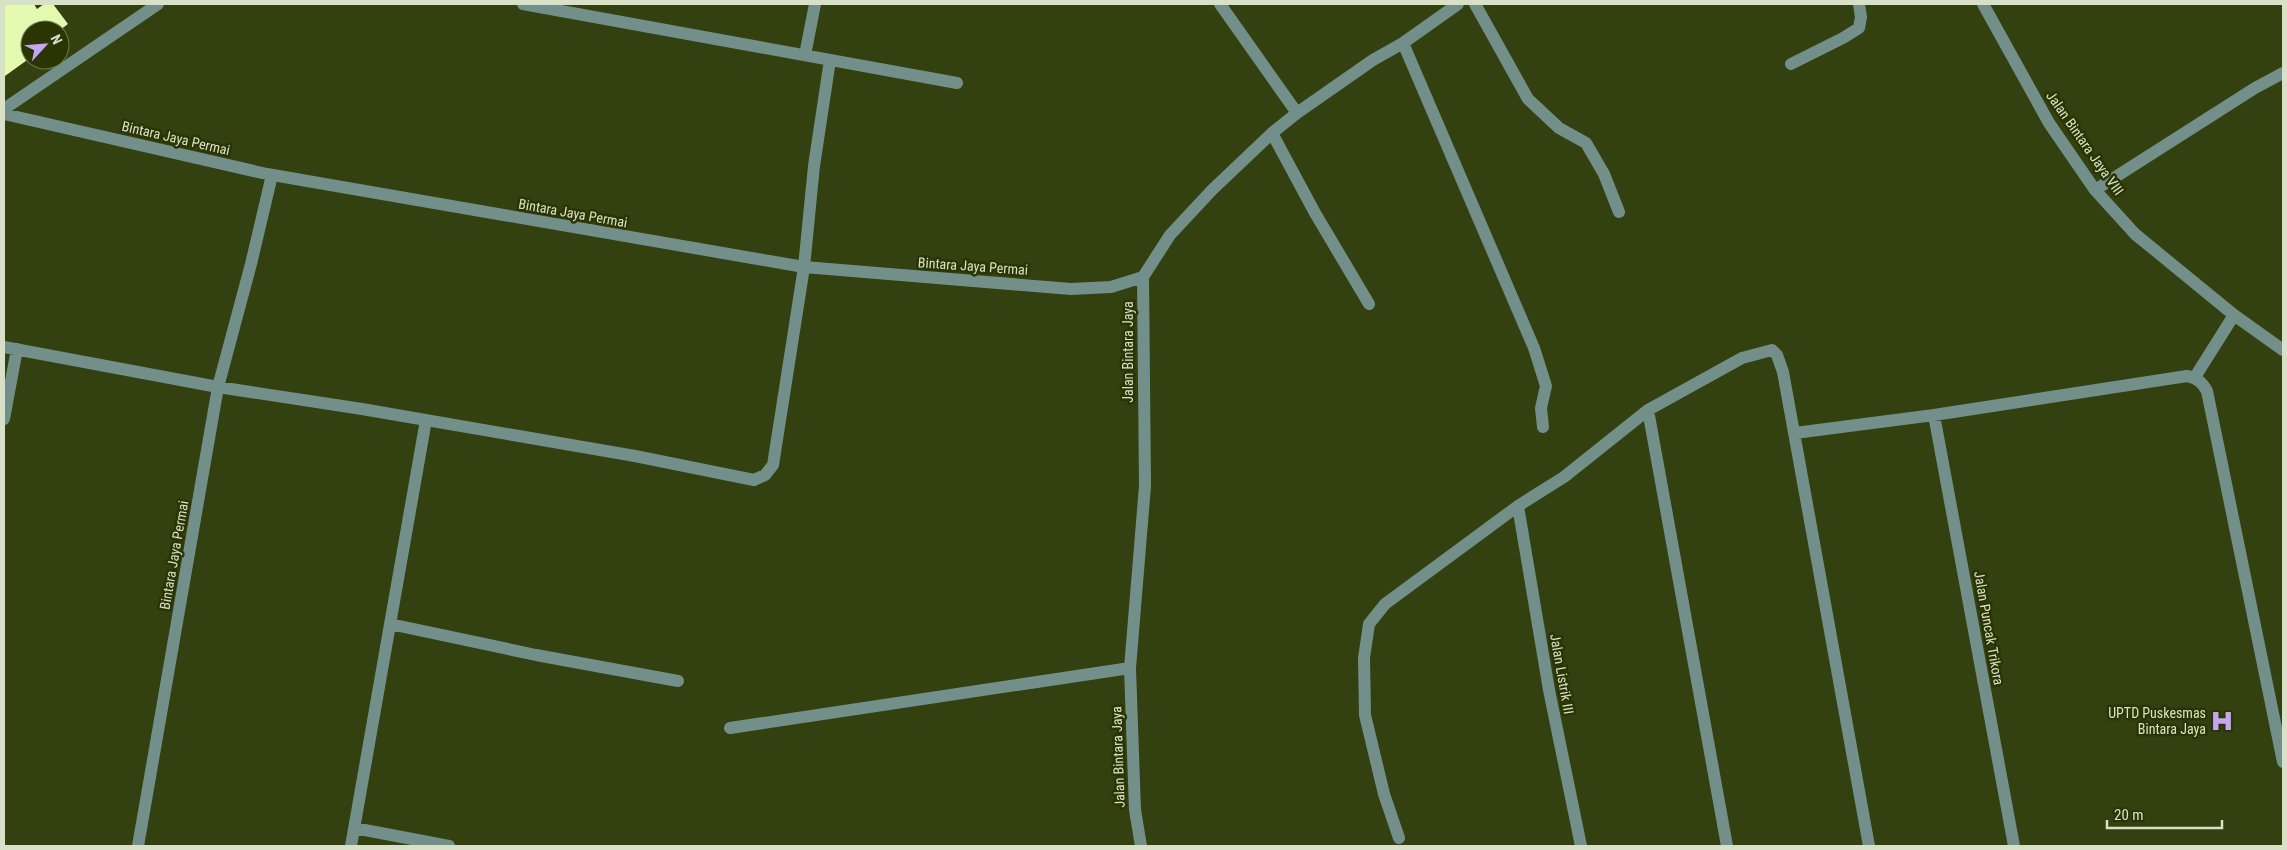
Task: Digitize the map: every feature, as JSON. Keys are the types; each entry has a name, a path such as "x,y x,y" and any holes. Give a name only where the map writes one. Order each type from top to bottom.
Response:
{"street":[{"path":"4,109 158,4"},
{"path":"523,4 581,9 804,55 956,83"},
{"path":"804,55 815,4"},
{"path":"1220,4 1297,113"},
{"path":"1143,277 1170,235 1212,190 1272,133 1297,113 1373,60 1403,43 1458,4"},
{"path":"1475,4 1528,99 1559,128 1586,144 1604,174 1619,212"},
{"path":"1791,64 1859,28 1861,17 1859,4"},
{"name":"Jalan Bintara Jaya VIII","path":"1983,4 2049,123 2095,190 2135,234 2234,315 2283,350"},
{"path":"1403,43 1534,348 1546,386 1541,408 1543,427"},
{"path":"4,347 218,387 635,456 754,480 765,475 773,465 804,267 814,166 830,60"},
{"path":"2095,190 2255,88 2283,73"},
{"name":"Bintara Jaya Permai","path":"4,114 272,175 804,267 1071,289 1111,287 1143,277"},
{"path":"1272,133 1310,205 1369,304"},
{"name":"Bintara Jaya Permai","path":"138,846 218,387 251,264 272,175"},
{"name":"Jalan Bintara Jaya","path":"1141,846 1135,810 1130,668 1145,486 1143,277"},
{"path":"2195,377 2234,315"},
{"path":"4,419 17,350"},
{"path":"1399,838 1384,794 1365,715 1364,658 1369,624 1385,604 1518,506 1564,477 1648,410 1742,358 1772,350 1777,355 1783,372 1795,433 1869,846"},
{"path":"1795,433 1934,415 2187,376 2195,377 2207,391 2283,762"},
{"path":"1648,410 1726,846"},
{"name":"Jalan Puncak Trikora","path":"1934,415 2014,846"},
{"path":"351,846 426,420"},
{"name":"Jalan Listrik III","path":"1518,506 1549,690 1581,846"},
{"path":"390,624 536,655 678,681"},
{"path":"730,728 1130,668"},
{"path":"354,828 449,846"}],"building":[{"path":"34,4 37,9 44,4 53,4 65,20 20,20 20,65 5,76 4,5"}],"place":[{"name":"UPTD Puskesmas Bintara Jaya","path":"2222,721"}]}
